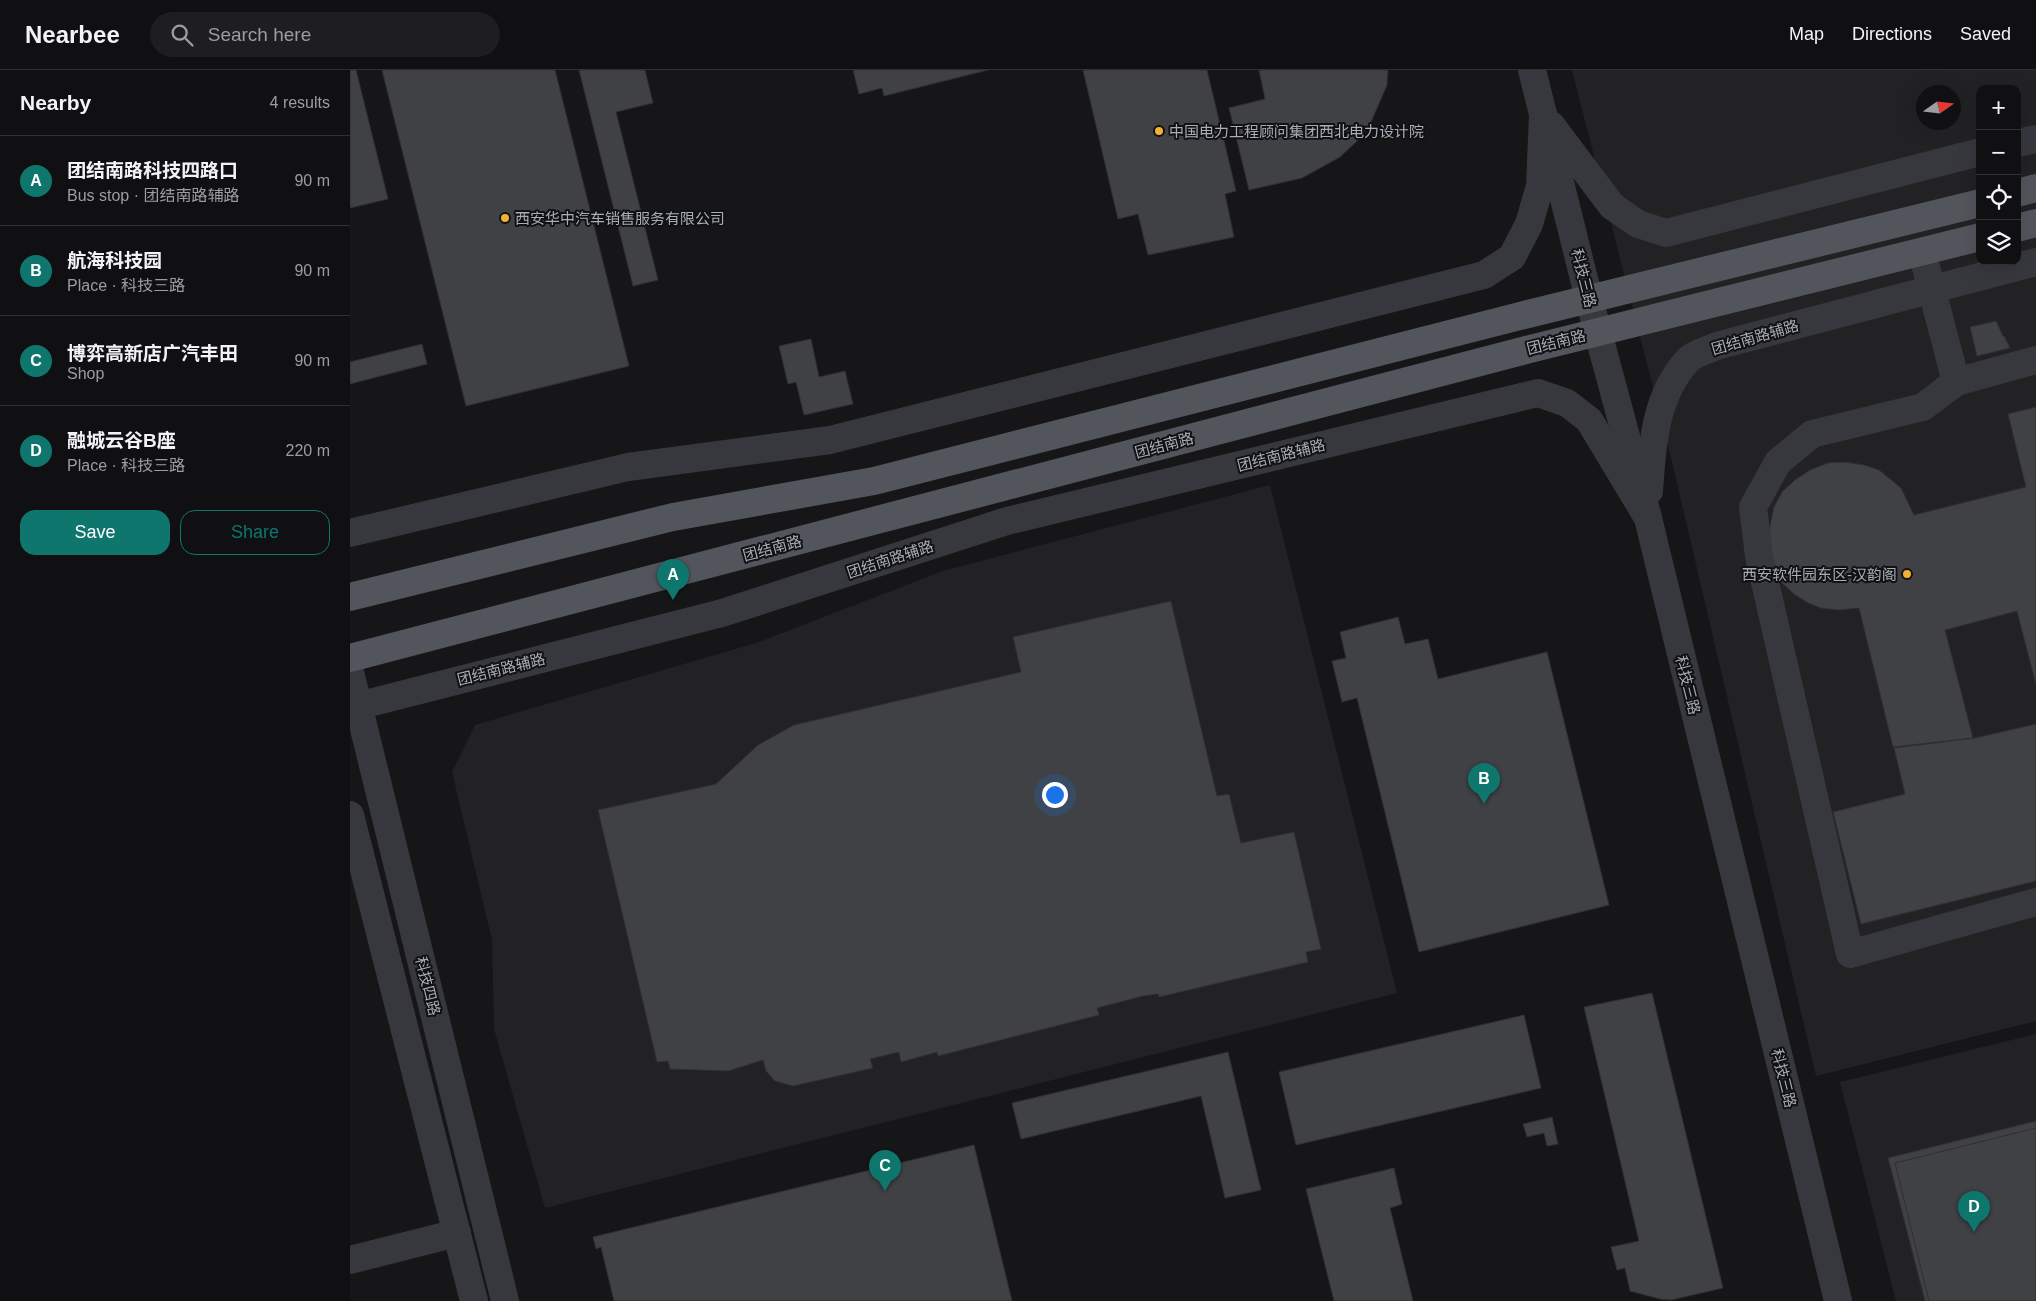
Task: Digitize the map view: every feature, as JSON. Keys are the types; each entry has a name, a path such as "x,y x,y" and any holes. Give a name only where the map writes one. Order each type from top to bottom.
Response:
{"main road":[{"path":"2021,192 2036,188"},
{"path":"350,597 673,517 874,480 1589,299 1976,204"},
{"path":"2021,227 2036,223"},
{"name":"团结南路","path":"350,658 1598,332 1976,238"}],"street":[{"name":"科技三路","path":"1532,70 1589,299 1648,518 1838,1301"},
{"path":"1543,114 1612,206 1638,224 1666,233 1976,153"},
{"path":"350,533 628,466 830,440 1484,275 1512,257 1529,224 1540,186 1543,114"},
{"path":"2021,142 2036,139"},
{"path":"1922,252 1956,382"},
{"name":"团结南路辅路","path":"1648,518 1651,450 1656,427 1667,390 1689,358 1720,345 1931,288 2036,262"},
{"path":"2036,360 1956,382 1923,407 1812,434 1778,462 1753,507 1759,556 1850,954 2036,902"},
{"name":"团结南路辅路","path":"355,707 722,613 1007,521 1538,394 1567,403 1589,420 1648,518"},
{"name":"科技四路","path":"350,672 355,707 505,1301"},
{"path":"350,815 474,1301"},
{"path":"350,1260 457,1233"}],"shaded area":[{"path":"1572,70 2036,70 2036,1021 1816,1076 1672,462"},
{"path":"1270,485 1397,993 545,1208 494,1029 492,940 452,772 475,725 756,643 943,571"},
{"path":"2036,1034 2036,1301 1896,1301 1840,1082"}],"building":[{"path":"350,70 356,70 388,199 350,208"},
{"name":"西安华中汽车销售服务有限公司","path":"382,70 555,70 629,366 466,406"},
{"path":"579,70 645,70 653,103 616,112 658,280 633,286"},
{"path":"853,70 988,70 884,96 882,88 859,94"},
{"name":"中国电力工程顾问集团西北电力设计院","path":"1083,70 1207,70 1236,191 1225,194 1234,237 1148,255 1138,214 1118,219"},
{"name":"中国电力工程顾问集团西北电力设计院","path":"1259,70 1388,70 1387,85 1371,122 1356,142 1340,157 1302,178 1249,190 1229,108 1265,99"},
{"path":"1996,321 2010,348 1977,356 1970,327"},
{"path":"811,339 819,377 845,371 853,404 804,415 796,382 788,384 779,346"},
{"path":"422,344 427,364 350,384 350,362"},
{"name":"西安软件园东区-汉韵阁","path":"2036,407 2036,685 2017,611 1945,630 1973,738 1893,747 1859,608 1839,610 1821,608 1808,603 1794,594 1781,582 1774,567 1768,535 1774,507 1782,492 1795,480 1810,470 1828,463 1845,462 1879,470 1901,488 1914,515 2026,487 2008,414"},
{"path":"1171,601 1217,796 1229,794 1241,843 1294,832 1321,949 1306,952 1308,962 1159,997 1158,994 1143,996 1097,1008 1099,1015 938,1056 937,1052 901,1062 899,1052 870,1059 873,1068 793,1086 775,1081 766,1071 763,1060 728,1071 670,1069 668,1061 657,1062 598,810 716,784 758,745 794,725 1021,672 1013,637"},
{"path":"1398,617 1405,644 1428,639 1438,679 1547,652 1609,905 1419,952 1357,698 1342,702 1332,661 1346,658 1340,632"},
{"path":"2036,724 2036,881 1861,924 1833,812 1905,794 1894,748 1975,738"},
{"path":"1652,993 1723,1288 1671,1300 1630,1291 1625,1268 1617,1270 1611,1247 1639,1241 1584,1007"},
{"path":"1524,1015 1541,1088 1296,1145 1279,1072"},
{"path":"1228,1052 1261,1190 1225,1198 1201,1096 1021,1139 1012,1103"},
{"path":"1552,1117 1558,1144 1547,1146 1544,1133 1527,1137 1523,1124"},
{"path":"2036,1121 2036,1301 1925,1301 1888,1158"},
{"path":"2036,1128 2036,1301 1929,1301 1895,1163"},
{"path":"974,1145 1012,1301 614,1301 601,1247 596,1249 593,1237"},
{"path":"1394,1168 1402,1204 1390,1208 1413,1301 1334,1301 1306,1189"}],"place":[{"name":"中国电力工程顾问集团西北电力设计院","path":"1159,131"},
{"name":"西安华中汽车销售服务有限公司","path":"505,218"},
{"name":"西安软件园东区-汉韵阁","path":"1907,574"},
{"name":"团结南路科技四路口","path":"673,600"},
{"name":"航海科技园","path":"1484,804"},
{"name":"博弈高新店广汽丰田","path":"885,1191"},
{"name":"融城云谷B座","path":"1974,1232"}]}
